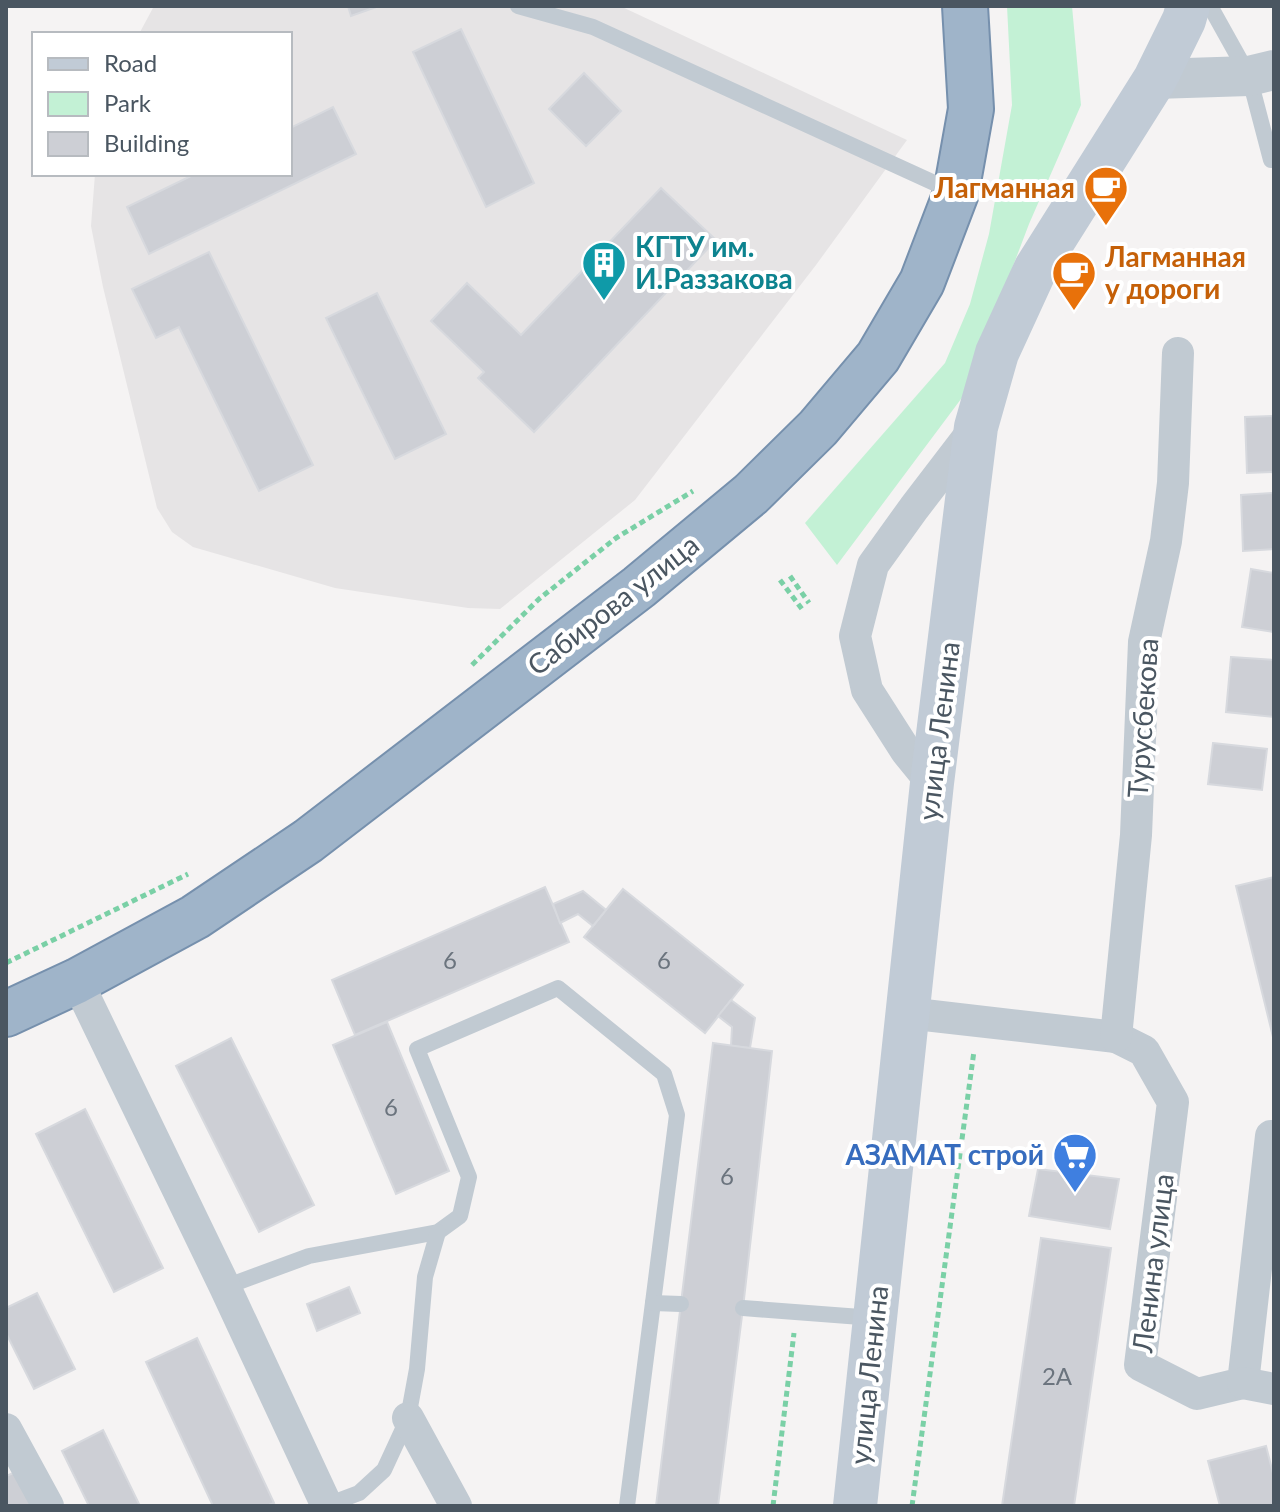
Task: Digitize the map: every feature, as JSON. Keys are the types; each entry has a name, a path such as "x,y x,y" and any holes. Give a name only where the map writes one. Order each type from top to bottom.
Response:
{"highway":[{"name":"Сабирова улица","path":"6,1014 77,981 195,917 308,841 639,587 751,494 818,428 878,357 922,282 956,193 971,109 965,6"}],"main road":[{"name":"улица Ленина","path":"855,1506 932,783 976,427 997,353 1036,268 1155,79 1188,6"}],"street":[{"path":"1155,79 1262,73"},
{"name":"Турусбекова","path":"1116,1037 1136,835 1144,642 1166,541 1173,483 1178,353"},
{"path":"932,783 906,751 867,690 855,636 873,565 976,427"},
{"path":"77,981 225,1287 326,1506"},
{"name":"Ленина улица","path":"907,1013 1116,1037 1144,1051 1173,1102 1140,1365 1197,1394 1258,1386 1271,1136"},
{"path":"408,1418 456,1506"},
{"path":"6,1429 48,1506"}],"lane":[{"path":"518,6 593,27 956,193"},
{"path":"1210,6 1262,73 1271,160"},
{"path":"225,1287 309,1256 438,1232 460,1216 469,1177 417,1049 558,988 664,1074 677,1115 627,1506"},
{"path":"326,1506 359,1493 384,1470 408,1418 417,1369 425,1277 438,1232"},
{"path":"653,1303 681,1304"},
{"path":"743,1308 875,1318"}],"path":[{"path":"472,665 539,599 616,538 697,489"},
{"path":"790,576 809,603"},
{"path":"780,580 802,609"},
{"path":"6,963 192,872"},
{"path":"912,1506 978,1021"},
{"path":"773,1506 796,1312"}],"shaded area":[{"path":"154,6 620,6 907,140 816,265 635,500 500,609 468,608 335,588 193,547 172,532 157,508 91,226 95,176 292,176 292,32 140,32"}],"green space":[{"path":"1007,6 1072,6 1081,105 1029,224 964,395 837,565 805,523 945,363 970,304 989,234 1012,105"}],"building":[{"path":"348,6 379,6 351,16"},
{"path":"461,29 534,183 486,207 413,52"},
{"path":"584,73 621,111 586,146 549,109"},
{"path":"333,107 356,154 149,254 127,207 191,176 292,176 292,127"},
{"name":"КГТУ им. И.Раззакова","path":"661,188 716,240 534,432 478,378 484,372 431,321 467,283 521,335"},
{"path":"209,252 313,465 259,491 179,327 156,338 132,289"},
{"path":"377,293 446,434 395,459 326,318"},
{"path":"1274,416 1274,472 1247,473 1245,417"},
{"path":"1274,493 1274,549 1243,551 1241,495"},
{"path":"1251,569 1274,573 1274,632 1242,627"},
{"path":"1231,657 1274,660 1274,717 1226,712"},
{"path":"1213,743 1267,749 1262,790 1208,784"},
{"path":"1274,877 1274,1041 1236,886"},
{"path":"545,887 569,942 355,1035 332,980"},
{"path":"623,889 743,985 705,1033 584,937"},
{"path":"583,891 606,910 593,926 578,914 560,923 553,904"},
{"path":"731,1000 755,1018 750,1048 731,1046 732,1027 718,1016"},
{"path":"387,1022 449,1171 396,1194 333,1045"},
{"path":"231,1038 314,1205 259,1232 176,1066"},
{"path":"713,1043 772,1051 743,1308 718,1506 656,1506"},
{"path":"85,1109 163,1268 114,1292 36,1134"},
{"name":"АЗАМАТ строй","path":"1038,1169 1119,1179 1110,1229 1029,1216"},
{"path":"1041,1238 1111,1248 1074,1506 1002,1506"},
{"path":"349,1287 360,1313 317,1331 307,1304"},
{"path":"37,1293 75,1369 34,1389 6,1333 6,1308"},
{"path":"197,1338 274,1503 266,1506 213,1506 146,1362"},
{"path":"103,1430 140,1506 89,1506 62,1451"},
{"path":"1266,1446 1274,1477 1274,1506 1220,1506 1208,1461"},
{"path":"21,1470 37,1506 6,1506 6,1476"}],"place":[{"name":"Лагманная","path":"1106,227"},
{"name":"КГТУ им. И.Раззакова","path":"604,302"},
{"name":"Лагманная у дороги","path":"1074,312"},
{"name":"АЗАМАТ строй","path":"1075,1194"}]}
